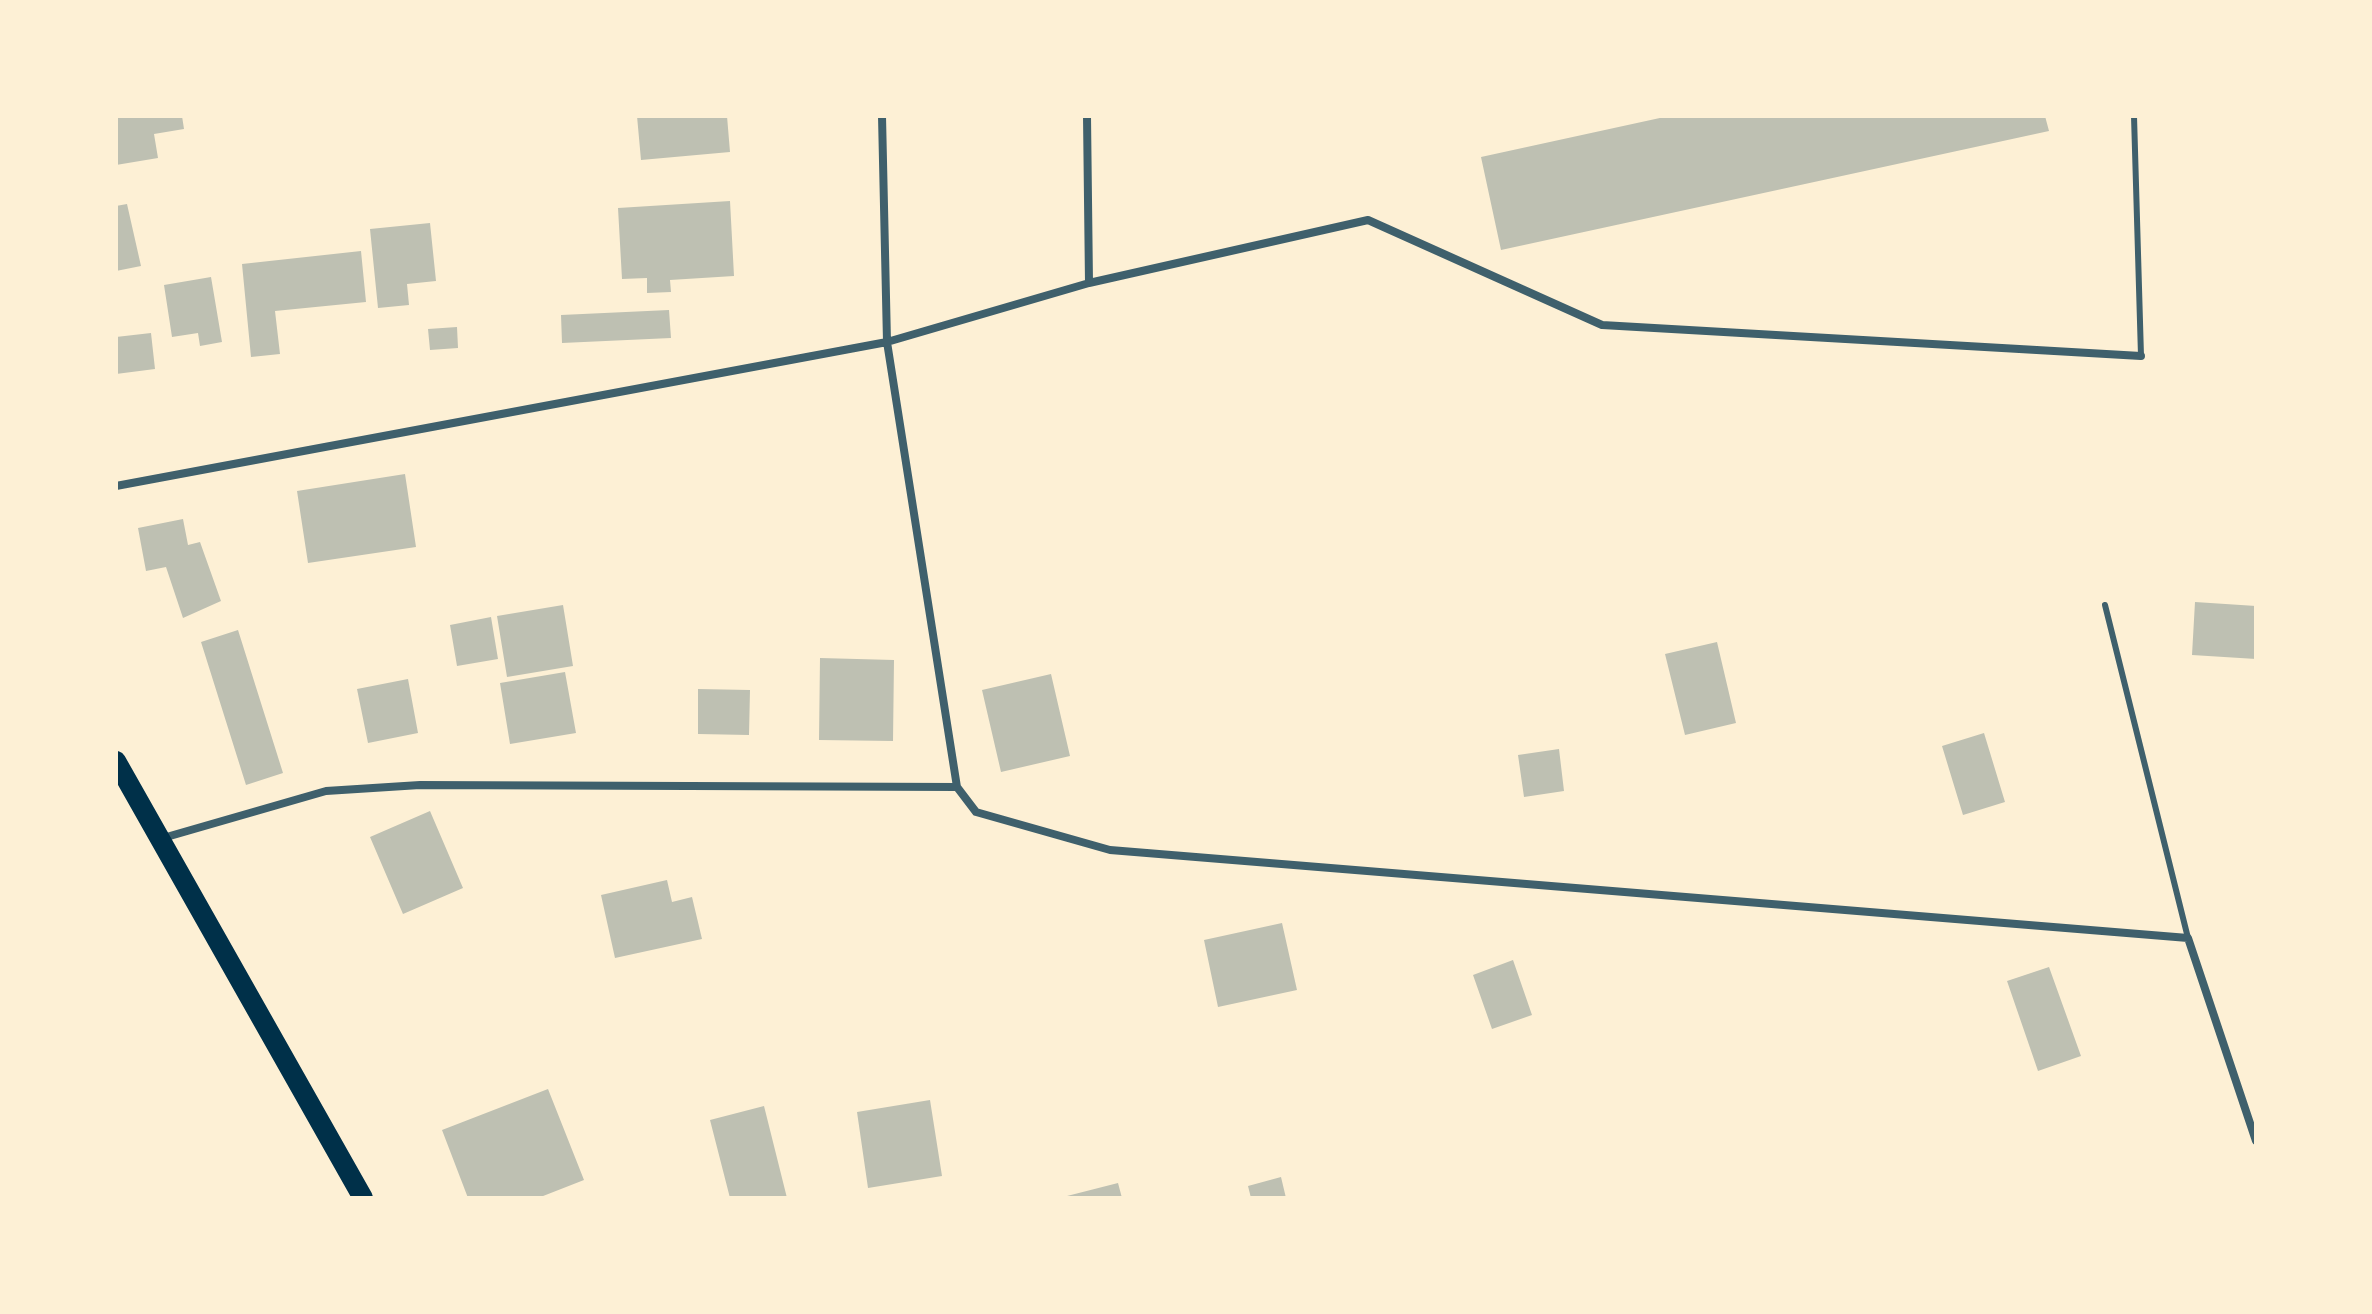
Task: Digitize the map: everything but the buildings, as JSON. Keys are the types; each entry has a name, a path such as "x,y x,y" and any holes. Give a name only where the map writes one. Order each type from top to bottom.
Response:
{"main road":[{"path":"116,761 363,1198"}],"street":[{"path":"882,116 887,342 957,787 976,812 1110,850 2188,938 2256,1141"},
{"path":"1087,116 1089,283"},
{"path":"116,486 887,342 1089,283 1368,220 1602,325 2141,356"},
{"path":"162,838 326,791 420,785 957,787"}],"lane":[{"path":"2134,116 2141,356"},
{"path":"2105,605 2188,938"}]}
